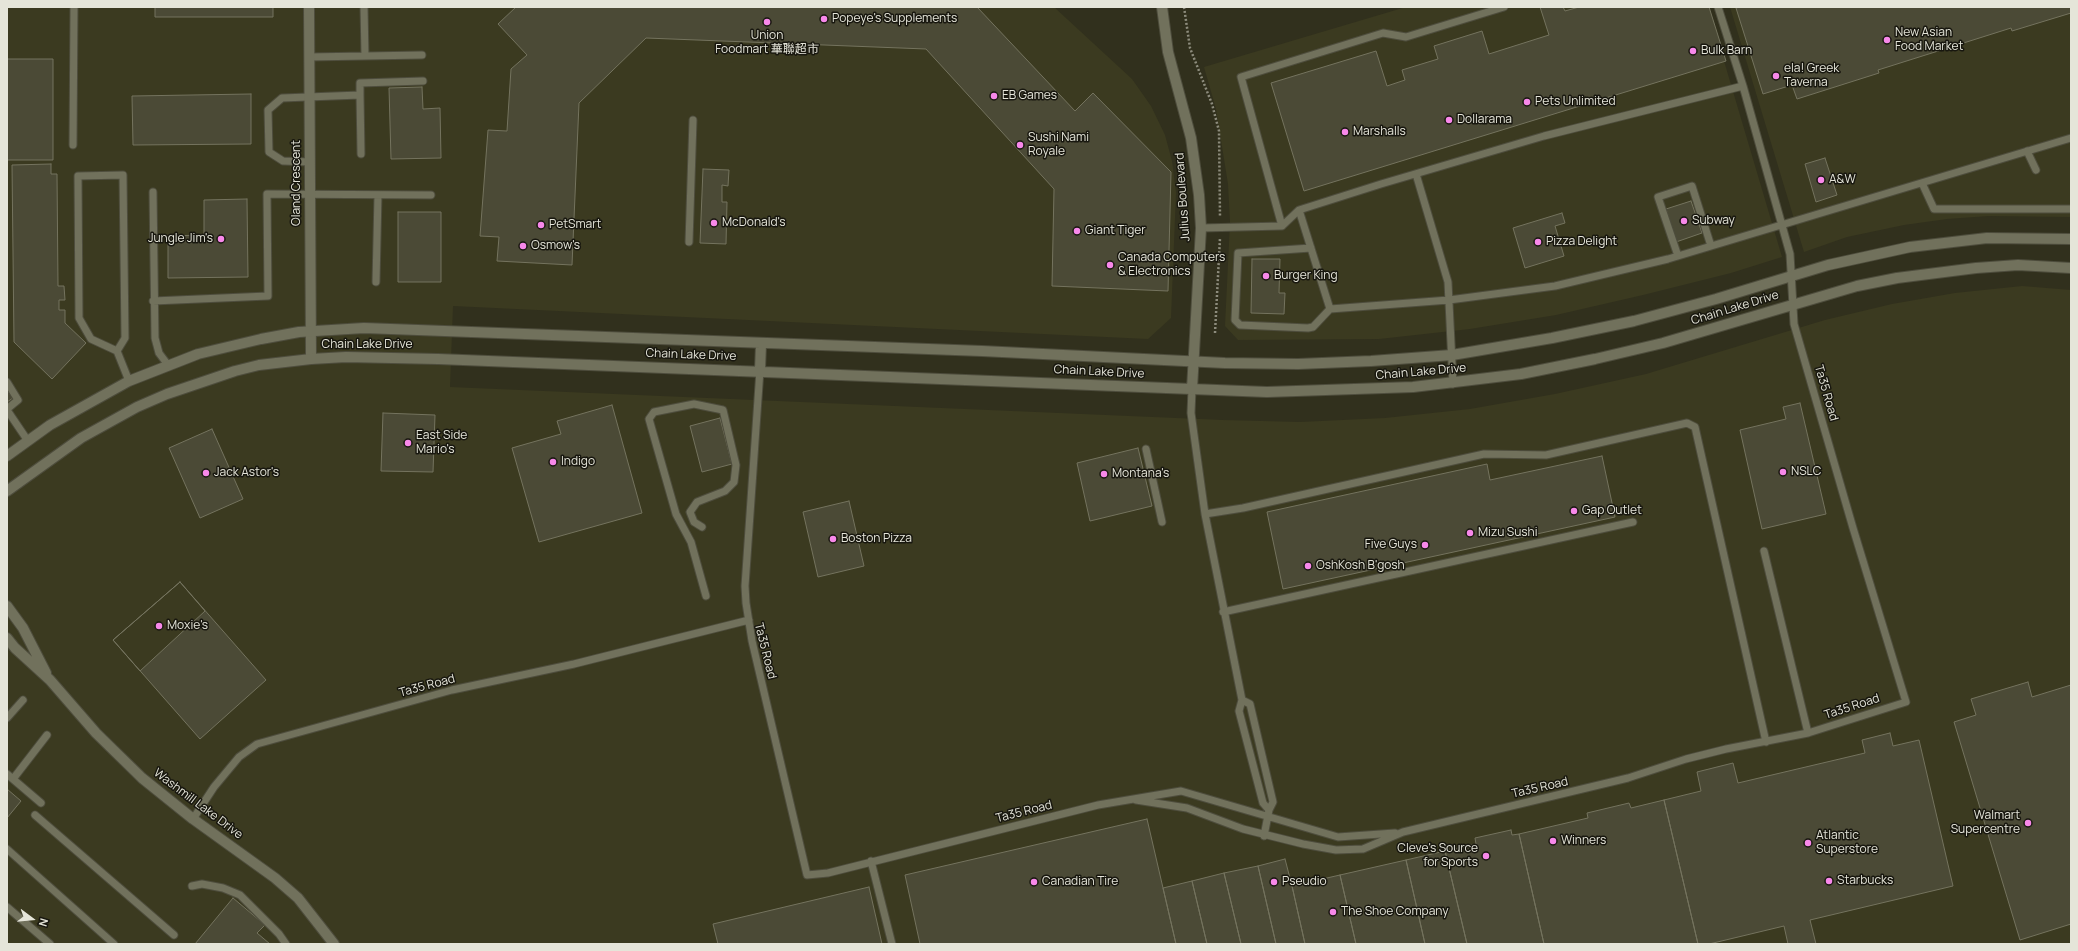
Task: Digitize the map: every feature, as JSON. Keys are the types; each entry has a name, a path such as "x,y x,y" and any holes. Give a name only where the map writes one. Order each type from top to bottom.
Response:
{"street":[{"name":"Oland Crescent","path":"309,7 311,358"},
{"name":"Julius Boulevard","path":"1162,7 1168,52 1195,157 1201,228 1192,389"},
{"name":"Chain Lake Drive","path":"7,456 80,407 129,381 198,354 253,340 311,331 372,328 761,344 982,351 1193,362 1298,364 1452,355 1552,338 1634,321 1716,300 1792,275 1871,254 1918,246 1987,238 2071,239"},
{"name":"Chain Lake Drive","path":"7,491 81,438 108,421 137,407 168,394 235,371 259,365 311,358 346,357 438,359 760,370 1192,389 1318,391 1453,384 1522,374 1595,359 1670,341 1857,286 1933,272 2018,266 2071,268"},
{"path":"760,370 761,344"},
{"name":"Washmill Lake Drive","path":"7,606 23,628 50,680"},
{"name":"Washmill Lake Drive","path":"7,638 15,648 50,680 96,734 142,778 193,819 269,873 298,898 334,944"}],"lane":[{"path":"73,145 74,7"},
{"path":"364,7 365,56"},
{"path":"1282,226 1241,77 1383,33 1406,37 1504,7"},
{"path":"1718,7 1743,86 1790,254 1792,304"},
{"path":"309,57 422,55"},
{"path":"361,154 360,82 423,81"},
{"path":"1201,228 1282,226 1299,210 1416,174 1544,136 1743,86"},
{"path":"310,162 283,161 269,152 268,110 282,98 360,95"},
{"path":"689,242 693,120"},
{"path":"1311,248 1238,253 1235,320 1240,325 1308,328 1313,327 1330,309 1449,300 1555,286 1678,256 2071,138"},
{"path":"2027,151 2036,170"},
{"path":"1416,174 1448,282 1453,384"},
{"path":"117,351 125,338 123,175 78,176 79,318 90,339 117,351 129,381"},
{"path":"1922,183 1934,208 2071,209"},
{"path":"1678,256 1658,197 1692,186 1711,246"},
{"path":"154,192 155,338 159,353 168,365"},
{"path":"154,301 268,296 267,194 431,195"},
{"path":"376,282 378,195"},
{"path":"1299,210 1330,309"},
{"name":"Ta35 Road","path":"193,819 214,787 239,757 257,744 452,690 574,664 749,620 806,875 828,873 1057,814 1098,805 1136,800 1181,791 1269,814 1338,837 1403,832 1628,778 1706,754 1808,733 1906,702 1853,528 1794,324 1792,304"},
{"path":"749,620 745,586 760,370"},
{"path":"7,382 18,400 7,409 28,441"},
{"path":"1192,389 1191,413 1205,514 1223,612 1242,700 1240,711 1263,803 1269,814"},
{"path":"702,527 694,522 690,512 697,502 725,492 734,482 736,465 723,410 694,404 654,412 649,419 676,514 690,542 706,596"},
{"path":"1205,514 1243,508 1484,454 1546,455 1686,423 1695,427 1766,742"},
{"path":"1146,449 1162,522"},
{"path":"1223,612 1633,522"},
{"path":"1764,551 1808,733"},
{"path":"7,718 23,700"},
{"path":"1242,700 1250,704 1273,802 1264,836"},
{"path":"13,779 48,735"},
{"path":"7,774 41,803"},
{"name":"Ta35 Road","path":"1136,800 1187,808 1264,836 1336,850 1363,849 1403,832"},
{"path":"35,816 174,935"},
{"path":"7,849 114,944"},
{"path":"871,861 892,944"},
{"path":"192,886 202,884 223,888 240,895 279,934 286,944"},
{"path":"7,907 50,944"}],"path":[{"path":"1184,7 1190,48 1212,104 1219,131 1220,227 1215,333"}],"shaded area":[{"path":"7,7 1054,7 1132,79 1151,106 1165,135 1172,161 1176,193 1171,318 1148,339 453,306 450,387 1223,420 1300,422 1385,418 1470,409 1555,394 1646,374 1825,320 1892,304 1955,293 2022,286 2071,290 2071,944 7,944"},
{"path":"1406,7 1708,7 1782,257 1731,273 1643,295 1556,315 1470,329 1379,339 1238,340 1225,326 1230,222 1228,184 1216,109 1204,67"},
{"path":"1730,7 2071,7 2071,217 1989,216 1947,219 1904,225 1847,237 1804,252"}],"building":[{"path":"155,7 273,7 273,17 155,17"},
{"path":"516,7 977,7 1075,111 1093,93 1171,172 1168,291 1052,286 1054,189 926,49 646,38 579,103 572,265 497,261 499,237 480,236 488,130 507,131 511,69 527,55 498,24"},
{"path":"1540,7 1563,7 1565,11 1579,7 1709,7 1726,61 1304,191 1271,83 1376,51 1387,86 1405,80 1402,70 1438,59 1434,46 1482,31 1489,54 1549,35"},
{"path":"2071,7 2071,13 2012,31 2011,28 1878,70 1879,73 1797,99 1792,85 1763,94 1736,8"},
{"path":"7,59 53,59 53,160 7,160"},
{"path":"422,87 423,109 440,108 441,158 391,159 389,88"},
{"path":"251,94 251,144 133,145 132,96"},
{"name":"A&W","path":"1825,158 1837,195 1816,202 1805,164"},
{"path":"51,164 51,174 57,174 58,286 64,286 65,300 59,300 59,310 65,310 65,323 86,343 52,379 14,342 12,165"},
{"name":"McDonald's","path":"703,169 729,170 728,186 722,185 722,202 727,202 726,244 700,243"},
{"path":"247,199 248,277 168,278 168,236 204,235 204,200"},
{"name":"Subway","path":"1691,201 1702,233 1676,242 1666,209"},
{"path":"398,212 441,212 441,282 398,282"},
{"name":"Pizza Delight","path":"1562,213 1565,223 1555,226 1564,256 1525,268 1513,228"},
{"name":"Burger King","path":"1252,259 1280,259 1279,293 1285,293 1284,314 1251,313"},
{"path":"7,390 13,398 7,402"},
{"name":"NSLC","path":"1800,403 1826,514 1762,529 1740,430 1786,419 1783,407"},
{"path":"612,405 642,513 539,542 512,448 561,434 557,421"},
{"name":"East Side Mario's","path":"383,413 435,415 433,472 381,471"},
{"path":"720,418 732,464 702,472 690,426"},
{"name":"Jack Astor's","path":"212,429 243,499 200,518 169,448"},
{"path":"1138,448 1152,506 1090,521 1077,463"},
{"path":"1602,456 1615,517 1283,589 1267,512 1487,464 1490,480"},
{"name":"Boston Pizza","path":"849,501 864,566 818,577 803,512"},
{"path":"180,582 266,680 200,739 113,640"},
{"name":"Moxie's","path":"180,582 205,611 140,671 113,640"},
{"name":"Walmart Supercentre","path":"2028,682 2032,697 2071,685 2071,924 2020,940 1954,722 1976,715 1971,699"},
{"name":"Atlantic Superstore","path":"1890,733 1893,746 1919,740 1953,886 1810,920 1816,944 1788,944 1784,926 1709,944 1698,944 1664,800 1701,791 1697,772 1733,763 1738,783 1865,753 1862,740"},
{"path":"7,789 21,801 7,818"},
{"path":"1664,800 1698,944 1544,944 1519,834 1588,818 1587,813 1629,803 1631,808"},
{"name":"Canadian Tire","path":"1147,819 1176,944 920,944 905,875"},
{"path":"1511,830 1512,835 1519,834 1544,944 1467,944 1445,851 1476,844 1475,838"},
{"path":"1445,851 1467,944 1425,944 1406,860"},
{"path":"1285,859 1305,944 1276,944 1258,866"},
{"path":"1406,860 1425,944 1356,944 1340,875"},
{"path":"1258,866 1276,944 1241,944 1224,873"},
{"path":"1224,873 1241,944 1207,944 1192,881"},
{"path":"1340,875 1356,944 1305,944 1292,886"},
{"path":"1192,881 1207,944 1176,944 1163,888"},
{"path":"869,887 882,944 718,944 713,924"},
{"path":"233,898 265,925 257,933 270,944 195,944"}],"place":[{"name":"Popeye's Supplements","path":"824,19"},
{"name":"Union Foodmart 華聯超市","path":"767,22"},
{"name":"New Asian Food Market","path":"1887,40"},
{"name":"Bulk Barn","path":"1693,51"},
{"name":"ela! Greek Taverna","path":"1776,76"},
{"name":"EB Games","path":"994,96"},
{"name":"Pets Unlimited","path":"1527,102"},
{"name":"Dollarama","path":"1449,120"},
{"name":"Marshalls","path":"1345,132"},
{"name":"Sushi Nami Royale","path":"1020,145"},
{"name":"A&W","path":"1821,180"},
{"name":"Subway","path":"1684,221"},
{"name":"McDonald's","path":"714,223"},
{"name":"PetSmart","path":"541,225"},
{"name":"Giant Tiger","path":"1077,231"},
{"name":"Jungle Jim's","path":"221,239"},
{"name":"Pizza Delight","path":"1538,242"},
{"name":"Osmow's","path":"523,246"},
{"name":"Canada Computers & Electronics","path":"1110,265"},
{"name":"Burger King","path":"1266,276"},
{"name":"East Side Mario's","path":"408,443"},
{"name":"Indigo","path":"553,462"},
{"name":"NSLC","path":"1783,472"},
{"name":"Jack Astor's","path":"206,473"},
{"name":"Montana's","path":"1104,474"},
{"name":"Gap Outlet","path":"1574,511"},
{"name":"Mizu Sushi","path":"1470,533"},
{"name":"Boston Pizza","path":"833,539"},
{"name":"Five Guys","path":"1425,545"},
{"name":"OshKosh B'gosh","path":"1308,566"},
{"name":"Moxie's","path":"159,626"},
{"name":"Walmart Supercentre","path":"2028,823"},
{"name":"Winners","path":"1553,841"},
{"name":"Atlantic Superstore","path":"1808,843"},
{"name":"Cleve's Source for Sports","path":"1486,856"},
{"name":"Starbucks","path":"1829,881"},
{"name":"Canadian Tire","path":"1034,882"},
{"name":"Pseudio","path":"1274,882"},
{"name":"The Shoe Company","path":"1333,912"}]}
